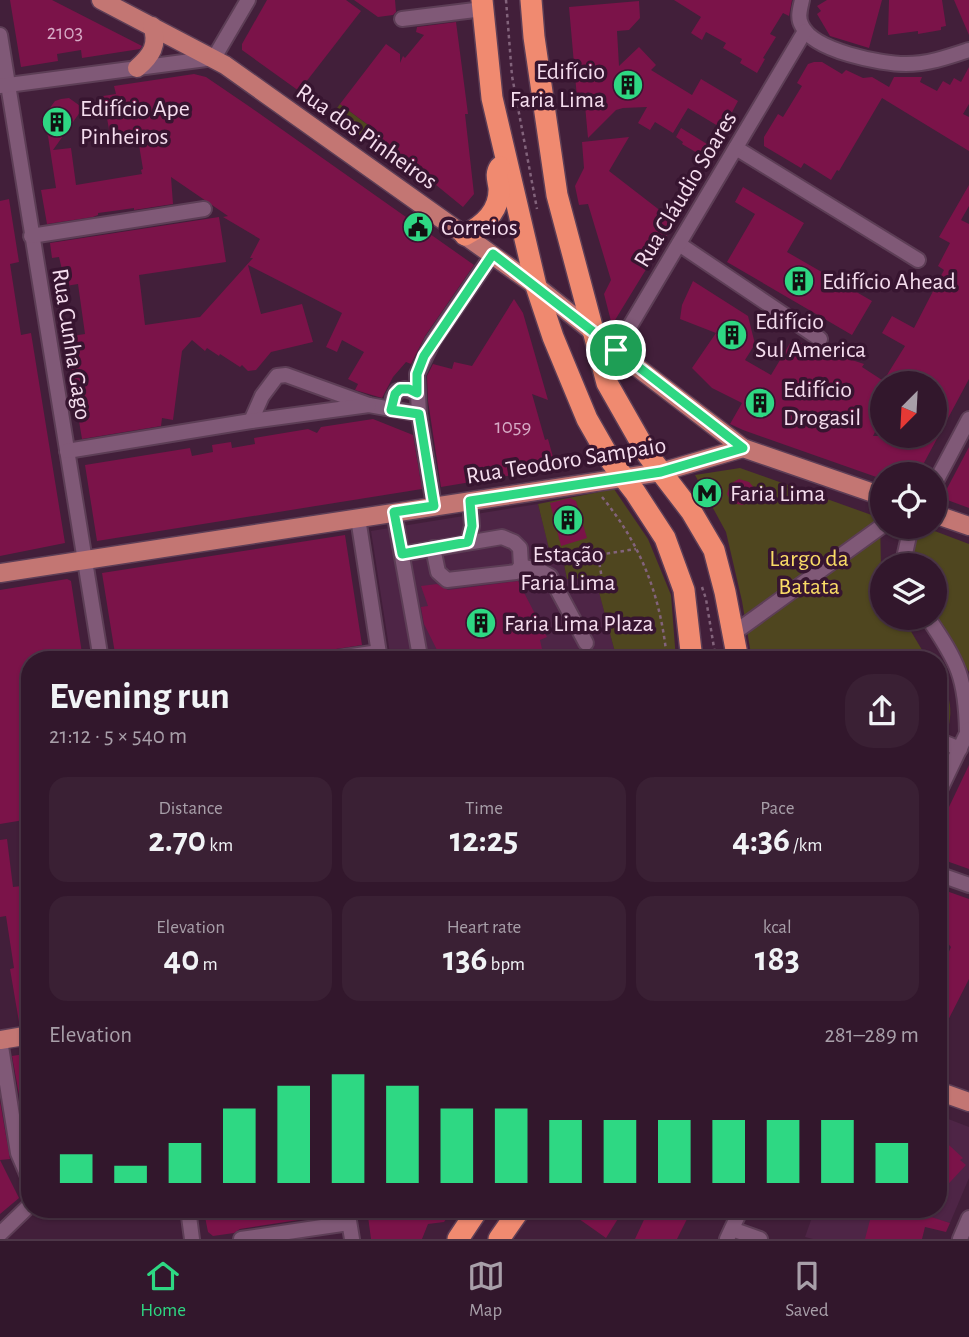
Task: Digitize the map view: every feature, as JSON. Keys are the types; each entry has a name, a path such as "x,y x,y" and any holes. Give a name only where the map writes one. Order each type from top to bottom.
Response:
{"highway":[{"path":"531,0 557,195 604,370 618,404 649,456 691,511 714,550 737,651"},
{"path":"482,4 492,98 536,286 552,337 587,419 622,478 635,492 665,538 684,590 691,651"},
{"path":"465,235 481,226 494,211 499,191 497,172 505,159"},
{"path":"458,1239 472,1218"},
{"path":"499,1239 514,1218"}],"main road":[{"name":"Rua dos Pinheiros","path":"101,0 214,58 493,254 743,448"},
{"path":"137,68 152,53 155,36 152,26"},
{"path":"743,448 870,492"},
{"name":"Rua Teodoro Sampaio","path":"0,573 661,472 743,448"},
{"path":"947,518 969,526"},
{"path":"0,1040 21,1036"},
{"path":"947,1094 969,1102"}],"street":[{"path":"4,86 214,58 248,0"},
{"path":"802,0 799,18 805,31 827,46 849,54 904,64 939,60 969,50"},
{"path":"402,19 482,4"},
{"name":"Rua Cláudio Soares","path":"604,370 805,31"},
{"name":"Rua Cunha Gago","path":"0,35 4,86 100,651"},
{"path":"736,148 918,260"},
{"path":"31,236 204,209"},
{"path":"679,244 820,339"},
{"path":"434,506 419,414 417,374 424,356 493,254"},
{"path":"251,421 262,396 276,376 286,375 369,405 419,414"},
{"path":"391,410 397,391 405,388 417,393"},
{"path":"67,450 369,405"},
{"path":"946,462 969,419"},
{"path":"468,542 472,526 470,501"},
{"path":"394,512 419,651"},
{"path":"358,518 378,651"},
{"path":"734,633 870,535"},
{"path":"402,554 502,537 520,548 522,566"},
{"path":"433,548 438,572 447,580 516,572 522,566"},
{"path":"522,566 550,576 586,643"},
{"path":"936,630 951,651 965,687 968,731 947,776"},
{"path":"947,744 960,749"},
{"path":"947,877 969,885"},
{"path":"0,1040 21,1160"},
{"path":"0,1237 21,1215"},
{"path":"189,1218 192,1239"},
{"path":"242,1239 339,1218"},
{"path":"348,1218 352,1239"},
{"path":"737,1218 729,1234 760,1239"},
{"path":"960,1239 969,1218"}],"path":[{"path":"506,0 512,76 539,220"},
{"path":"601,495 651,577 663,619 666,651"},
{"path":"559,594 603,585 598,555 636,550"}],"shaded area":[{"path":"538,504 551,556 562,555 567,579 595,576 615,651 390,651 371,531"},
{"path":"947,1118 969,1127 969,1178 950,1223 932,1218 947,1218"},
{"path":"812,1218 919,1218 908,1239 805,1237"}],"green space":[{"path":"340,104 376,131 368,141 332,115"},
{"name":"Largo da Batata","path":"740,468 870,514 870,539 880,539 881,553 870,553 870,630 910,630 923,651 750,651 726,532 695,475"},
{"path":"614,489 648,539 671,595 675,651 615,651 595,577 567,579 562,555 551,557 538,504"},
{"path":"947,536 969,544 969,672 944,630 947,630 947,553 913,553 914,539 947,539"},
{"path":"947,694 950,705 947,732"}],"building":[{"path":"10,0 52,0 142,46 140,49 82,58 81,50 57,54 58,61 21,67"},
{"path":"267,0 346,0 361,11 299,91 242,50 242,44"},
{"path":"354,0 395,0 396,12 378,17"},
{"path":"674,0 792,0 789,16 783,13 770,34 776,37 757,73 740,63 742,59 723,48 726,43 706,32 702,40 691,33 701,17"},
{"path":"827,0 882,0 869,48 830,36 817,14 821,11 817,6"},
{"path":"889,0 942,0 946,26 941,27 941,30 918,34 918,31 888,35"},
{"path":"954,0 969,0 969,35"},
{"path":"639,1 640,18 629,30 617,31 619,66 639,47 656,65 651,70 692,95 701,79 738,101 723,129 688,108 673,133 655,122 650,130 638,123 647,107 623,108 616,110 588,138 585,105 577,98 569,7"},
{"path":"456,22 468,114 465,114 474,194 463,207 419,171 415,174 374,145 382,135 340,104 386,44 400,54 400,63 403,56 405,58 424,35 416,32 417,27"},
{"path":"822,62 842,74 846,70 863,78 872,77 889,87 894,77 922,77 920,82 937,91 943,81 950,85 954,78 961,82 969,67 969,104 963,114 969,117 969,151 882,98 831,180 804,163 801,168 764,146 764,137 778,114 783,117 802,86 797,83 808,64"},
{"path":"194,74 206,77 250,107 474,265 425,336 411,364 406,362 393,377 382,398 355,390 358,384 348,379 364,352 342,340 337,352 326,347 342,313 248,265 261,314 302,304 313,342 271,352 256,370 248,371 220,354 219,356 207,348 205,351 192,340 182,351 173,420 162,418 161,426 82,439 65,337 85,334 78,284 66,286 59,257 52,258 50,243 219,217 226,262 139,275 145,325 200,317 253,258 250,258 260,239 223,217 228,216 171,177 173,204 98,213 93,217 47,224 41,190 56,188 48,136 41,120 55,101 61,99 69,98 83,108 53,150 71,148 76,185 142,174 139,145 126,147 125,143 112,146 103,96 116,94 114,86"},
{"path":"718,127 728,133 718,151 710,146 704,157 682,144 676,137 681,128 707,144"},
{"path":"629,137 609,171 675,222 612,325 604,294 611,280 588,204 579,205 575,186 584,168 582,142"},
{"path":"969,185 969,206 961,220 969,224 969,379 947,420 947,371 889,371 905,346 882,333 892,316 914,328 944,270 938,266 950,243 939,237"},
{"name":"Edifício Ahead","path":"743,187 804,223 787,252 872,301 852,335 727,262 755,214 735,202"},
{"path":"9,199 19,262 10,264 21,335 31,333 65,543 0,556 0,201"},
{"path":"693,281 748,316 755,344 745,360 771,375 792,340 864,364 862,367 870,372 870,448 932,448 924,462 870,462 870,475 730,424 742,403 712,388 692,368 716,333 680,319 682,305"},
{"path":"514,299 523,313 548,400 532,394 556,468 441,487 428,401 427,376 433,364 452,369 454,362 472,366"},
{"path":"373,419 413,435 422,489 97,541 85,465 190,448 192,456 213,452 212,445 231,442 232,448 255,444 254,438 308,429 317,433 321,427"},
{"path":"969,447 969,508 947,500 947,489"},
{"path":"739,479 749,482 756,490 751,501 742,505 732,503 727,494 730,484"},
{"name":"Estação Faria Lima","path":"570,498 576,501 587,538 561,546 550,503"},
{"path":"345,535 362,645 323,651 115,651 102,573"},
{"path":"67,579 71,581 82,651 21,651 21,820 0,824 0,590"},
{"name":"Faria Lima Plaza","path":"518,581 547,637 540,640 542,651 438,651 424,624 421,607 428,606 421,586 437,584 448,590"},
{"path":"969,765 969,869 947,861 947,811"},
{"path":"7,839 13,887 21,886 19,1022 10,969 14,968 6,916 0,917 0,840"},
{"path":"947,891 969,899 969,979 947,1022 947,956 951,947 947,942"},
{"path":"21,1054 21,1106 12,1056"},
{"path":"0,1101 10,1159 0,1160"},
{"path":"947,1143 963,1158 960,1160 966,1165 947,1185"},
{"path":"0,1160 19,1198 0,1214"},
{"path":"205,1218 312,1218 213,1236 208,1232"},
{"path":"368,1218 447,1218 444,1222 428,1224 422,1239 371,1239"},
{"path":"578,1218 618,1218 606,1238"},
{"path":"645,1218 688,1218 677,1239 635,1239"},
{"path":"934,1218 950,1223 946,1232 925,1227 922,1239 865,1239 870,1220"}],"place":[{"name":"Edifício Faria Lima","path":"628,85"},
{"name":"Edifício Ape Pinheiros","path":"57,122"},
{"name":"Correios","path":"418,227"},
{"name":"Edifício Ahead","path":"799,281"},
{"name":"Edifício Sul America","path":"732,335"},
{"name":"Edifício Drogasil","path":"760,403"},
{"name":"Faria Lima","path":"707,493"},
{"name":"Estação Faria Lima","path":"568,520"},
{"name":"Faria Lima Plaza","path":"481,623"}],"route":[{"path":"493,254 616,350 743,448 661,472 470,501 472,526 468,542 402,554 394,512 434,506 419,414 391,410 393,398 400,389 405,388 417,393 417,374 424,356 493,254"}]}
